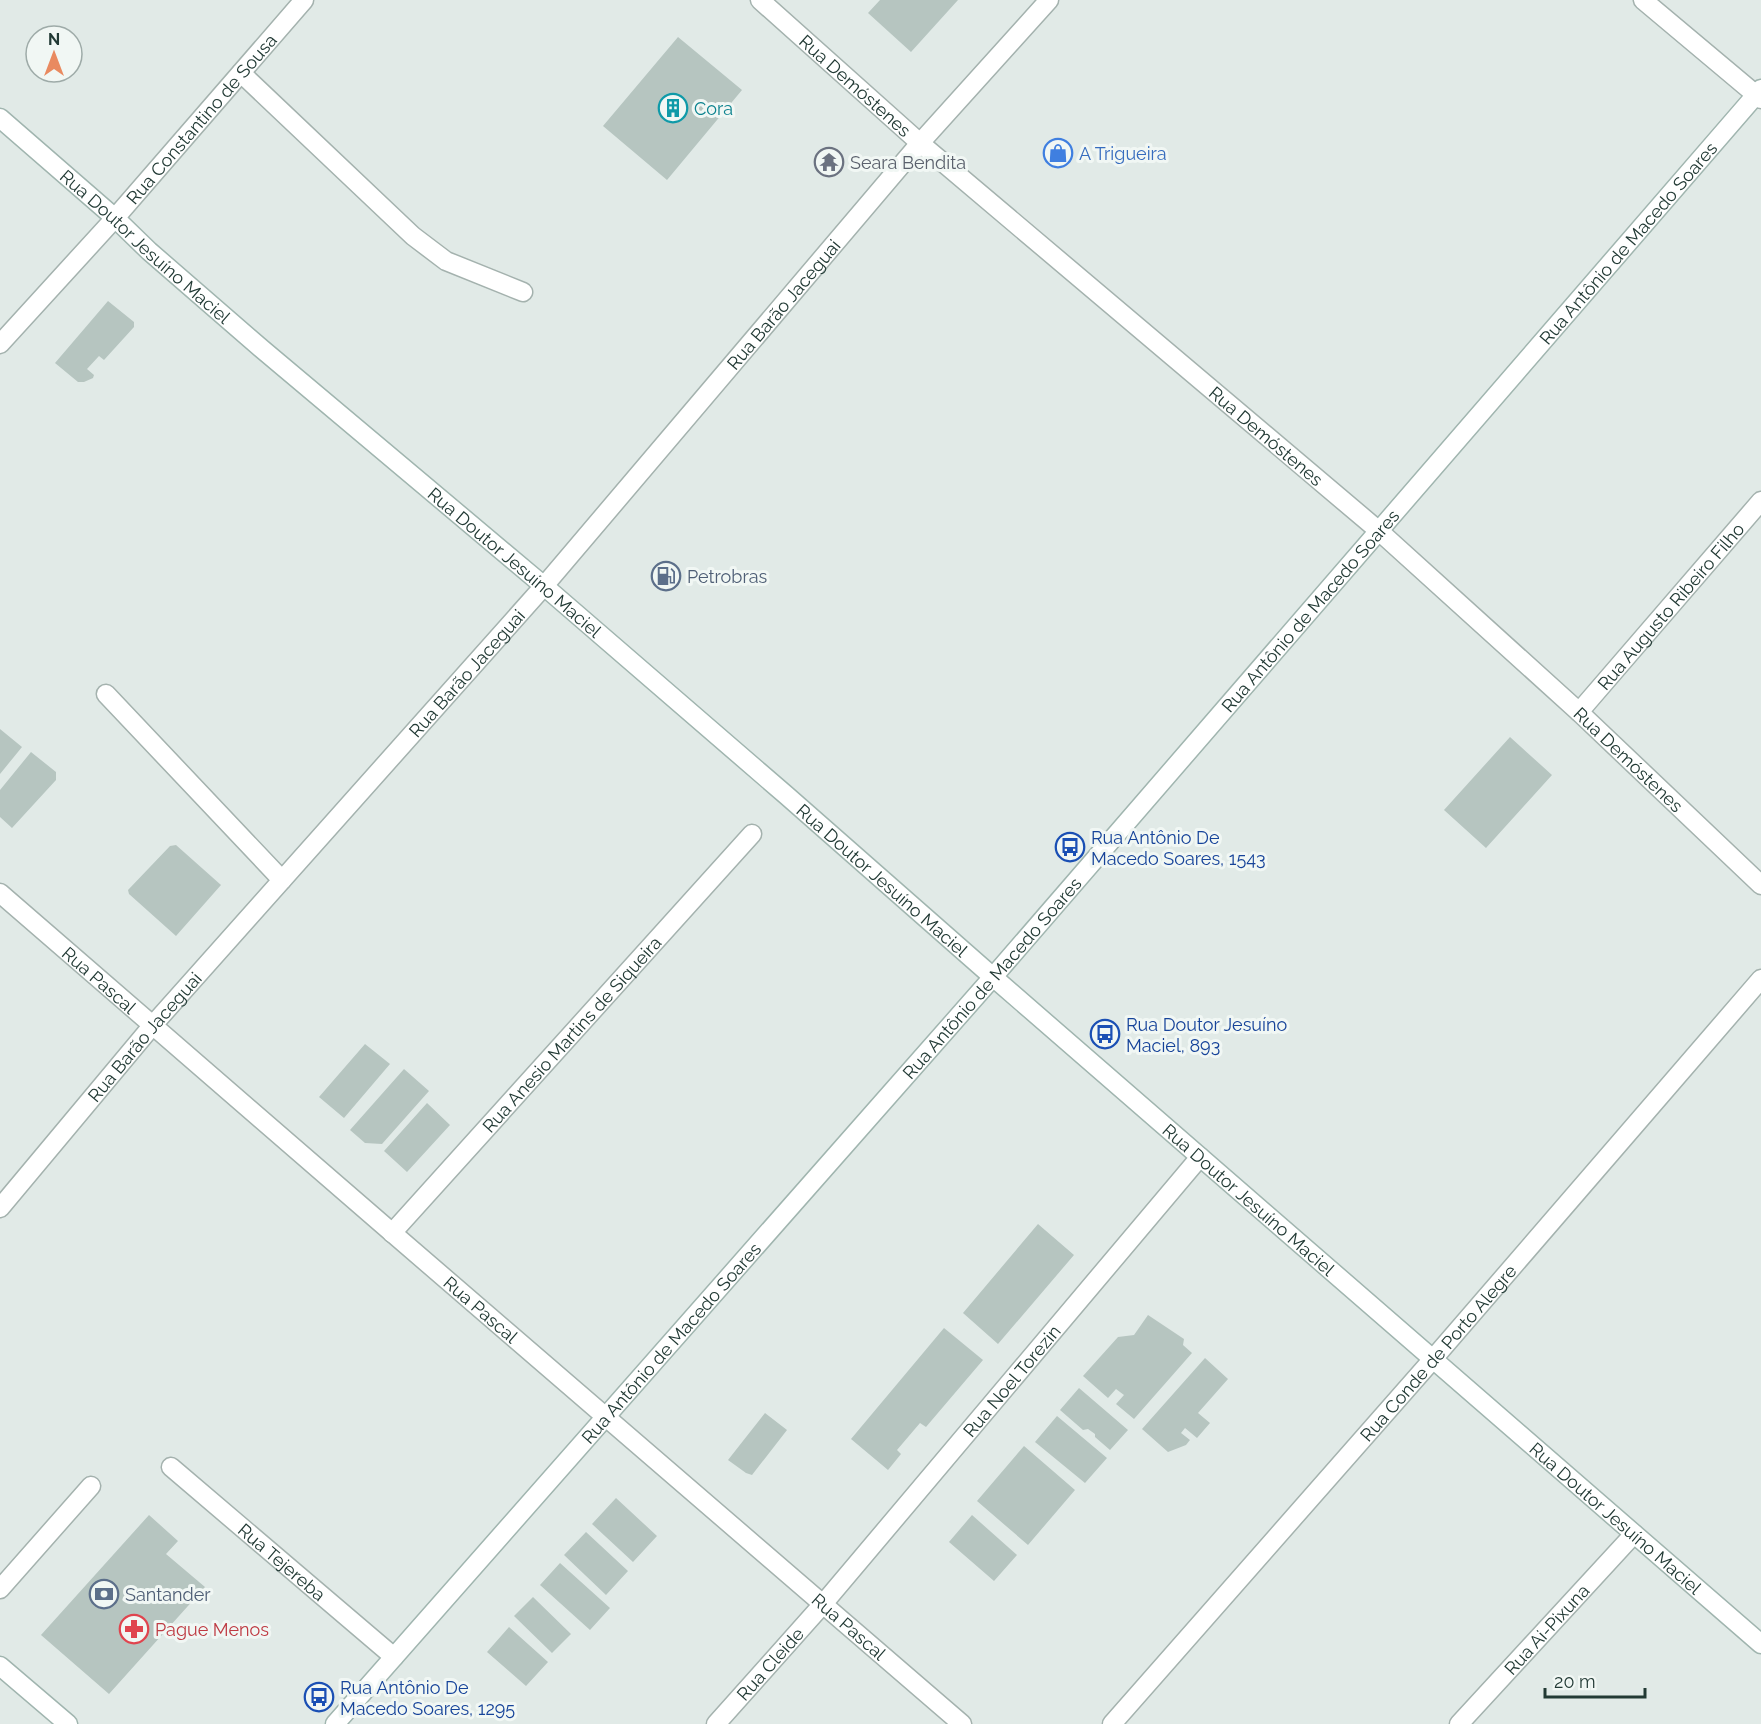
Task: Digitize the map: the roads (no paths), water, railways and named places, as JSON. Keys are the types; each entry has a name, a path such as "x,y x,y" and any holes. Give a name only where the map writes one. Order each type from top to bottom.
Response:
{"street":[{"name":"Rua Constantino de Sousa","path":"0,344 115,218 304,0"},
{"name":"Rua Demóstenes","path":"760,0 920,142 1379,531 1579,712 1761,885"},
{"name":"Rua Barão Jaceguai","path":"0,1208 152,1026 544,586 920,142 1049,0"},
{"path":"1643,0 1759,95"},
{"path":"241,73 413,236 446,261 523,292"},
{"name":"Rua Antônio de Macedo Soares","path":"335,1724 993,977 1759,95"},
{"name":"Rua Doutor Jesuíno Maciel","path":"0,118 262,349 544,586 786,795 1761,1644"},
{"name":"Rua Augusto Ribeiro Filho","path":"1579,712 1761,501"},
{"path":"106,694 282,880"},
{"name":"Rua Anesio Martins de Siqueira","path":"392,1233 752,834"},
{"name":"Rua Pascal","path":"0,893 962,1724"},
{"name":"Rua Conde de Porto Alegre","path":"1112,1724 1433,1359 1761,979"},
{"name":"Rua Noel Torezin","path":"823,1604 1200,1157"},
{"name":"Rua Tejereba","path":"171,1467 394,1657"},
{"path":"0,1589 90,1486"},
{"name":"Rua Ai-Pixuna","path":"1459,1724 1634,1534"},
{"name":"Rua Cleide","path":"716,1724 823,1604"},
{"path":"0,1666 68,1724"}],"place":[{"name":"Cora","path":"673,108"},
{"name":"A Trigueira","path":"1058,153"},
{"name":"Seara Bendita","path":"829,162"},
{"name":"Petrobras","path":"666,576"},
{"name":"Rua Antônio De Macedo Soares, 1543","path":"1070,847"},
{"name":"Rua Doutor Jesuíno Maciel, 893","path":"1105,1034"},
{"name":"Santander","path":"104,1594"},
{"name":"Pague Menos","path":"134,1629"},
{"name":"Rua Antônio De Macedo Soares, 1295","path":"319,1697"}]}
